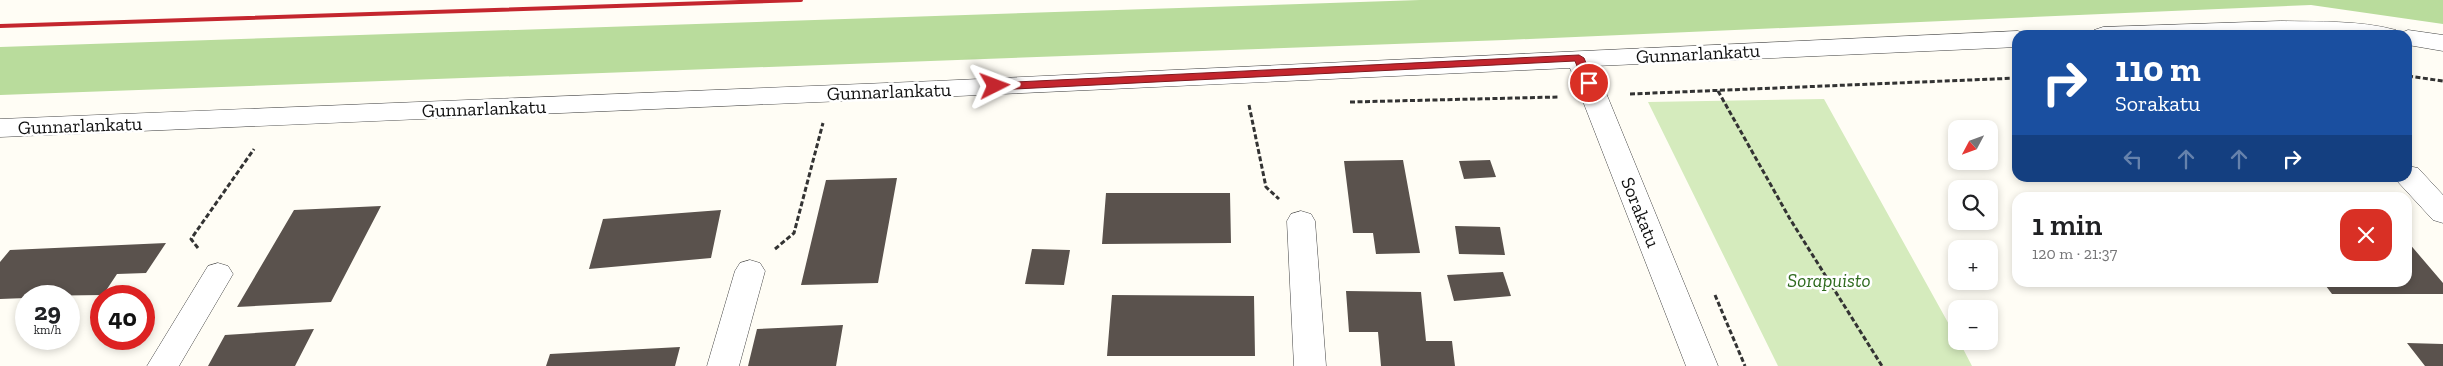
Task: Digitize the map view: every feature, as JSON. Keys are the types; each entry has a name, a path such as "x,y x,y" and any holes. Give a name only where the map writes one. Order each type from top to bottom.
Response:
{"street":[{"path":"2216,30 2284,27 2336,30"},
{"name":"Gunnarlankatu","path":"0,128 936,89 2012,39"},
{"path":"2412,39 2443,43"},
{"name":"Sorakatu","path":"1579,58 1702,366"},
{"path":"2412,179 2443,213"},
{"path":"1301,221 1310,366"},
{"path":"723,366 750,271"},
{"path":"163,366 218,274"}],"path":[{"path":"2412,76 2443,80"},
{"path":"1718,90 1790,219 1882,366"},
{"path":"1249,105 1266,187 1301,221"},
{"path":"750,271 794,233 823,121"},
{"path":"218,274 191,238 258,142"}],"green space":[{"path":"1420,0 2443,0 2443,24 2311,5 1505,40 0,95 0,47"},
{"name":"Sorapuisto","path":"1824,99 1948,323 1948,350 1964,350 1972,366 1778,366 1648,102"}],"building":[{"path":"1403,160 1420,253 1376,254 1373,233 1353,233 1344,161"},
{"path":"1490,160 1496,177 1464,179 1459,161"},
{"path":"897,178 878,283 801,285 826,180"},
{"path":"1106,193 1230,193 1231,243 1102,244"},
{"path":"381,206 331,302 237,307 294,210"},
{"path":"721,210 711,258 589,269 603,219"},
{"path":"1455,226 1500,227 1505,255 1459,254"},
{"path":"166,243 146,273 117,274 110,285 90,285 90,295 80,295 80,285 15,285 15,298 0,299 0,262 10,250"},
{"path":"2412,247 2443,283 2443,294 2332,294 2327,287 2412,287"},
{"path":"1032,249 1070,250 1064,285 1025,284"},
{"path":"1503,272 1511,296 1454,301 1447,275"},
{"path":"1346,291 1421,292 1426,341 1452,341 1455,366 1381,366 1378,332 1349,332"},
{"path":"1112,295 1254,296 1255,356 1107,356"},
{"path":"843,325 836,366 748,366 757,329"},
{"path":"314,329 295,366 208,366 225,335"},
{"path":"2407,343 2443,344 2443,366 2425,366"},
{"path":"680,347 675,366 546,366 550,354"}],"railway":[{"path":"0,26 801,0"}],"route":[{"path":"995,86 1579,58 1589,83"}]}
